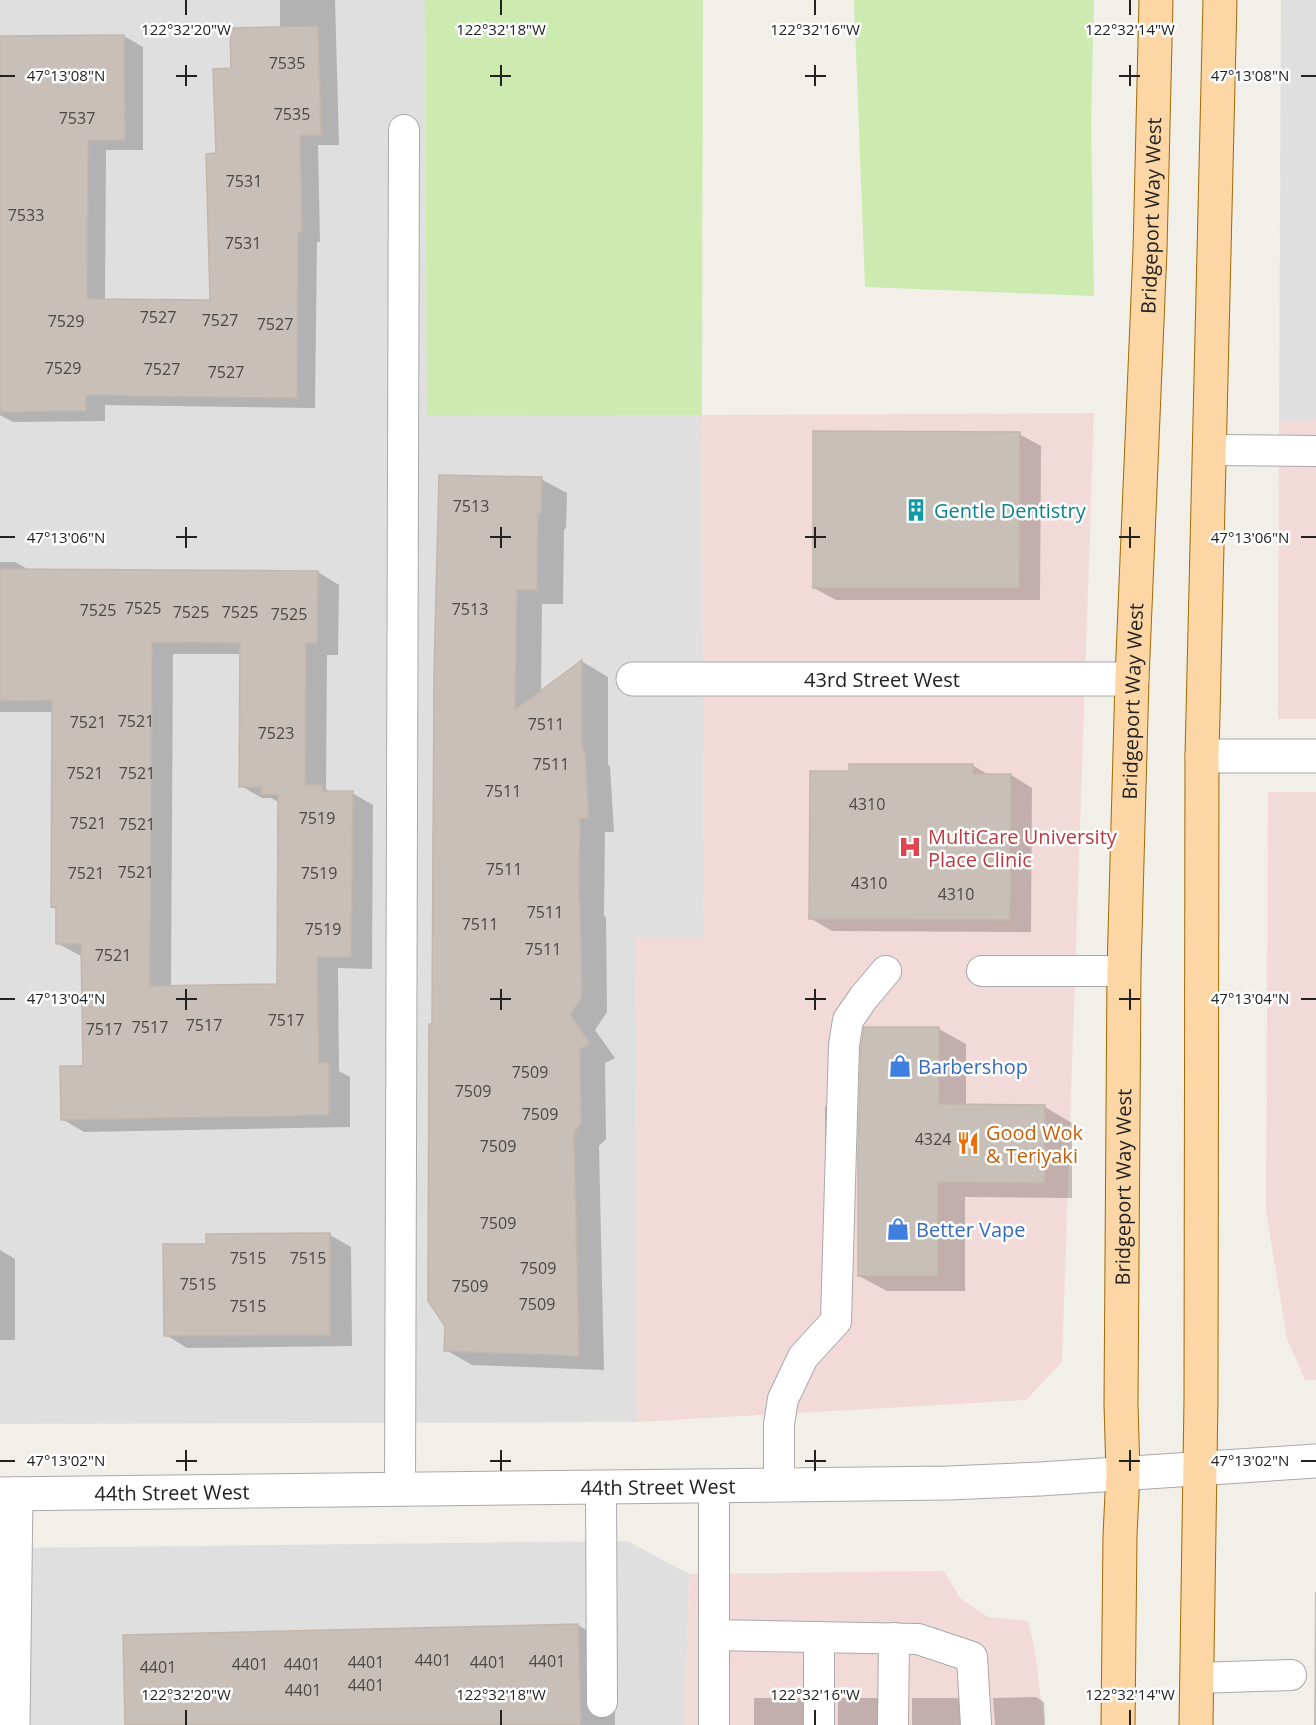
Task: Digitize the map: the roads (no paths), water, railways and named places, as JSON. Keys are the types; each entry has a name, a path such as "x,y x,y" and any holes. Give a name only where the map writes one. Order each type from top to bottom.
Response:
{"main road":[{"name":"Bridgeport Way West","path":"1118,1725 1123,1473 1121,1392 1124,971 1132,679 1149,298 1156,0"},
{"path":"1196,1725 1200,1468 1202,756 1220,0"}],"street":[{"name":"43rd Street West","path":"633,679 1132,679"},
{"path":"1202,756 1316,756"},
{"name":"44th Street West","path":"8,1494 949,1483 1316,1461"},
{"path":"8,1494 13,1725"}],"lane":[{"path":"400,1489 404,130"},
{"path":"1210,450 1316,451"},
{"path":"780,1484 780,1424 783,1400 803,1357 836,1320 844,1046 848,1020 886,971"},
{"path":"982,971 1124,971"},
{"path":"714,1485 714,1725"},
{"path":"601,1487 602,1702"},
{"path":"714,1635 918,1639 972,1657 976,1725"},
{"path":"819,1637 819,1725"},
{"path":"893,1725 894,1638"},
{"path":"1197,1678 1291,1675"}],"place":[{"name":"Gentle Dentistry","path":"916,510"},
{"name":"MultiCare University Place Clinic","path":"910,847"},
{"name":"Barbershop","path":"900,1066"},
{"name":"Good Wok & Teriyaki","path":"968,1143"},
{"name":"Better Vape","path":"898,1229"}]}
